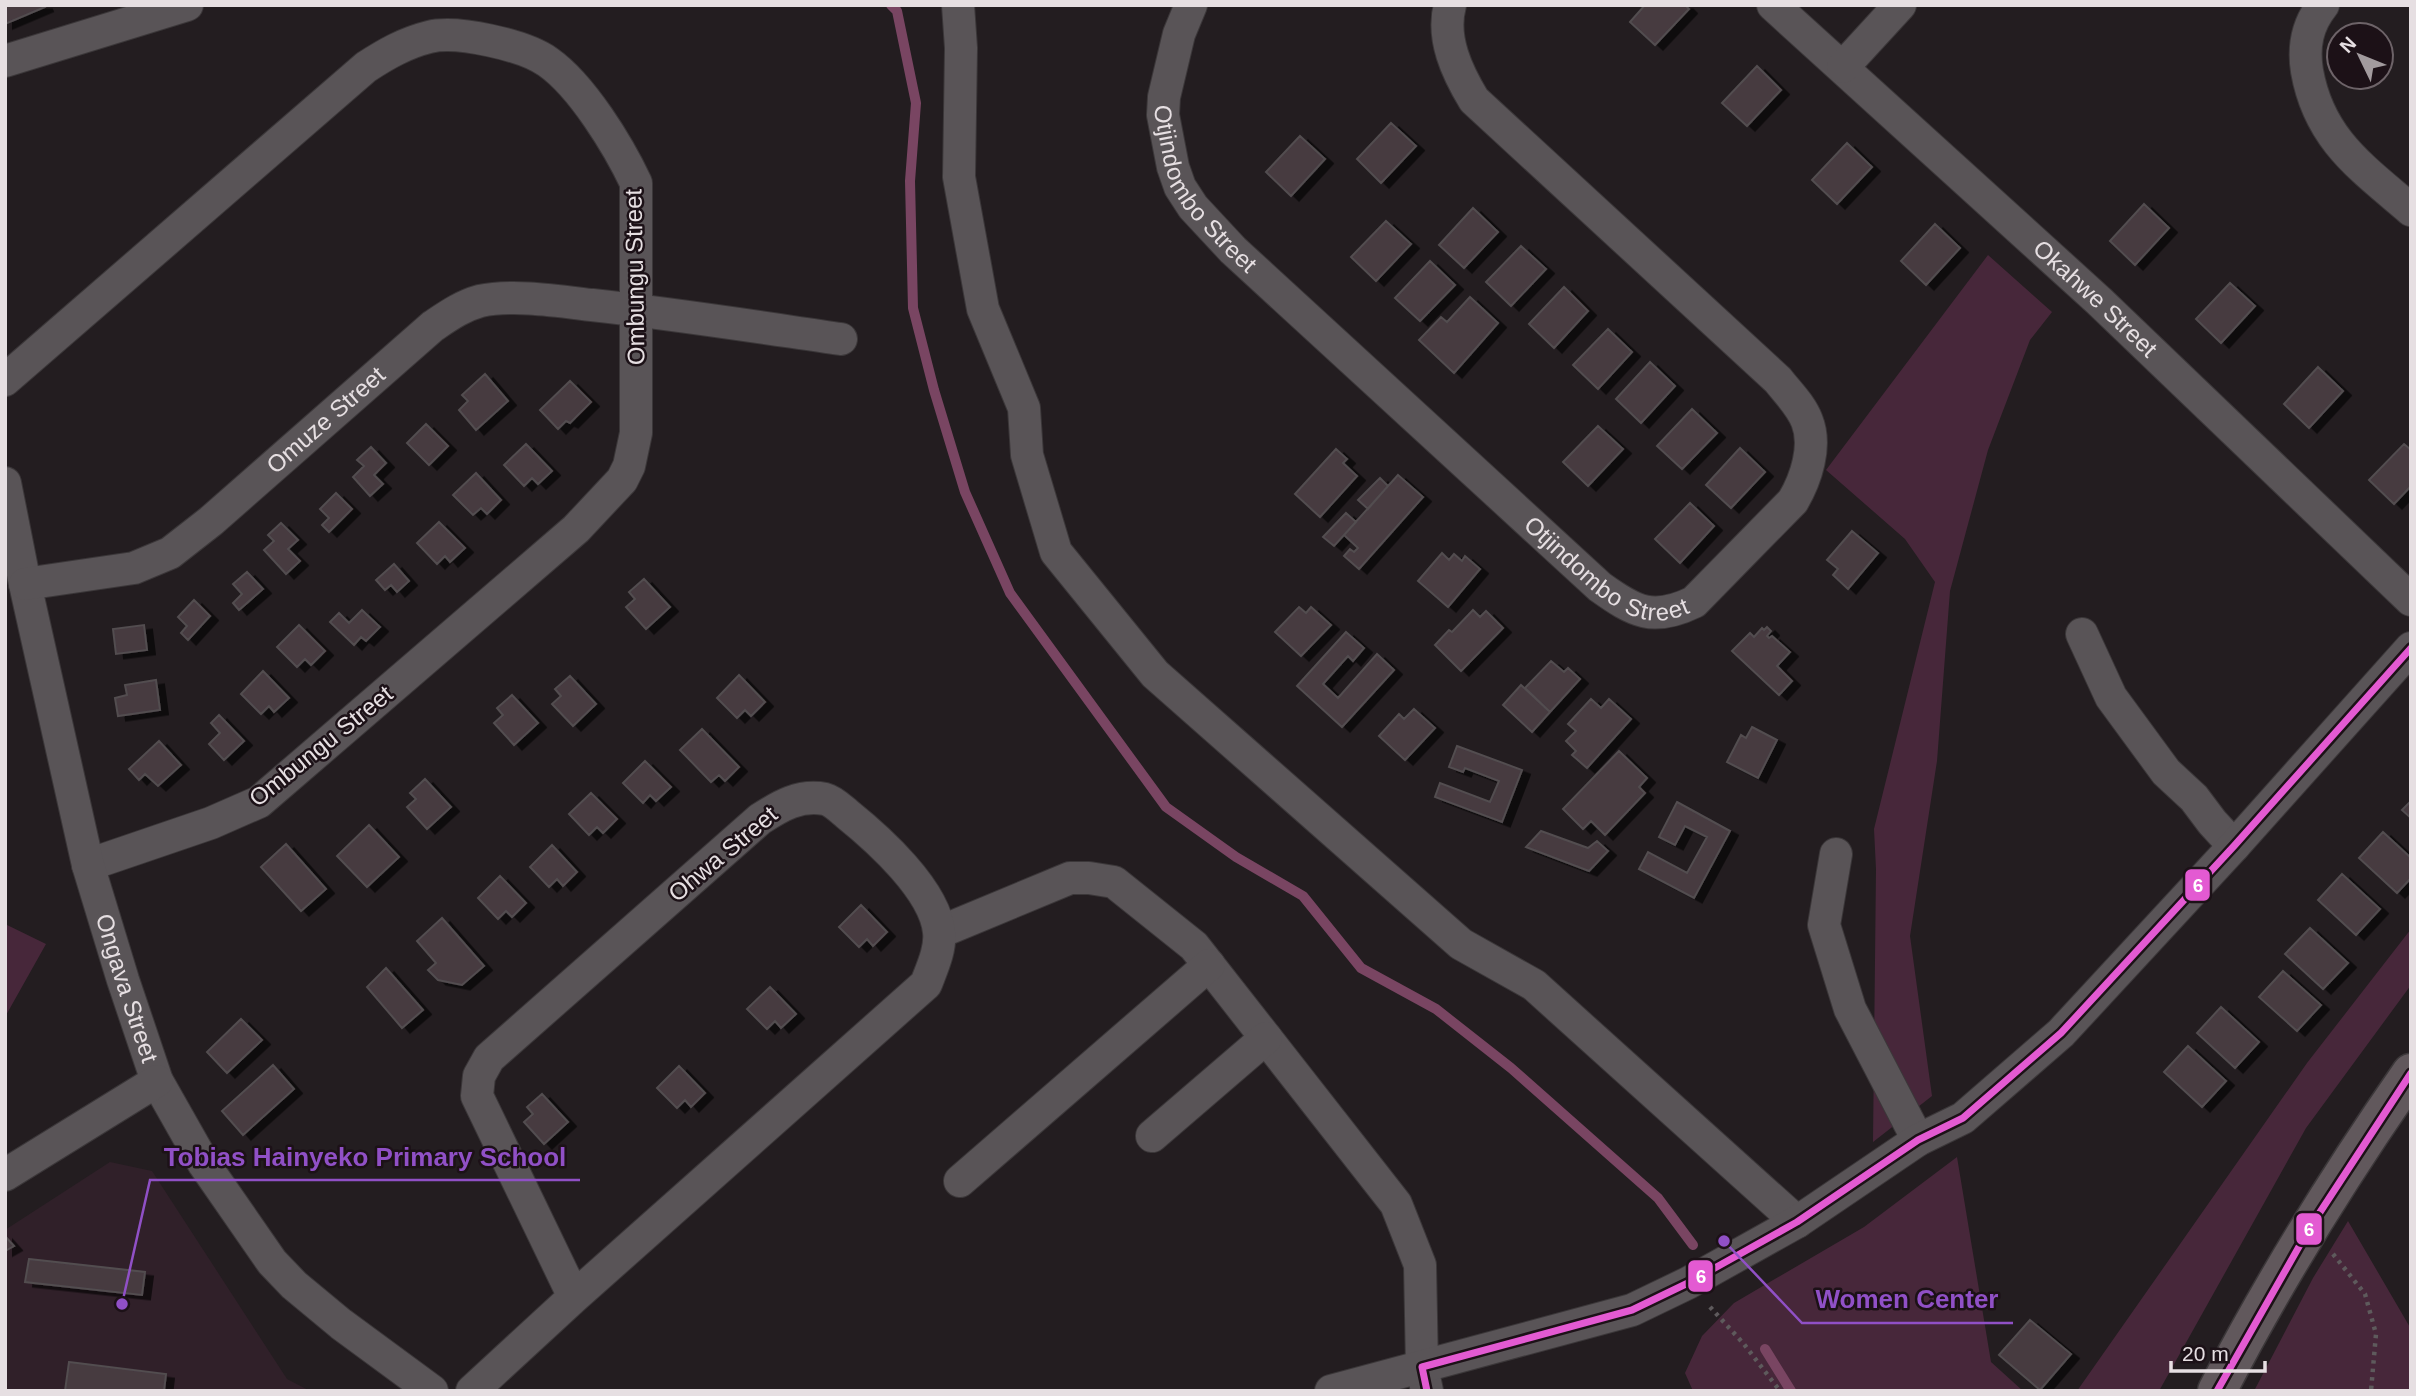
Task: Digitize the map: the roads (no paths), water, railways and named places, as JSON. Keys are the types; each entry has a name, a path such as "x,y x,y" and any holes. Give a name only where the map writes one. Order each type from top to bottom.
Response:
{"main road":[{"path":"2217,1391 2253,1321 2372,1129 2411,1073"}],"street":[{"path":"5,61 187,5"},
{"path":"958,5 961,48 958,177 984,309 1024,408 1027,455 1056,552 1155,674 1461,944 1534,985 1797,1222"},
{"name":"Otjindombo Street","path":"1191,5 1179,34 1164,97 1163,115 1173,167 1180,187 1193,207 1233,250 1600,587 1628,607 1662,614 1678,610 1694,602 1793,501 1802,486 1808,460 1811,436 1807,421 1799,406 1778,380 1474,100 1456,70 1449,39 1450,5"},
{"name":"Okahwe Street","path":"1773,5 2099,301 2411,600"},
{"path":"1843,67 1900,5"},
{"path":"2323,5 2306,37 2304,52 2315,105 2337,143 2411,210"},
{"name":"Ombungu Street","path":"5,380 366,67 394,49 432,36 505,44 532,53 561,73 594,113 620,151 636,183 636,433 629,466 622,480 576,528 259,802 211,823 88,865"},
{"name":"Omuze Street","path":"25,584 134,568 170,553 211,521 433,326 462,307 482,301 505,299 555,301 841,339"},
{"name":"Ongava Street","path":"5,484 88,865 157,1082 204,1164 272,1262 294,1285 341,1324 432,1391"},
{"path":"2082,634 2111,697 2166,772 2194,798 2234,846"},
{"path":"1331,1391 1424,1379 1632,1310 1688,1283 1797,1222 1918,1140 1964,1118 2061,1033 2234,846 2411,648"},
{"name":"Ohwa Street","path":"574,1297 477,1096 479,1076 489,1058 760,819 782,804 807,798 828,799 867,830 918,886 933,909 940,932"},
{"path":"1836,854 1824,925 1850,1009 1918,1140"},
{"path":"472,1391 926,984 937,954 940,932 1070,878 1114,882 1194,946 1396,1204 1420,1265 1424,1379"},
{"path":"960,1181 1209,965"},
{"path":"1152,1136 1266,1038"},
{"path":"5,1175 157,1082"}],"waterway":[{"path":"891,5 897,11 916,103 910,181 913,308 965,492 1010,593 1166,807 1236,857 1303,896 1361,968 1436,1009 1511,1068 1658,1198 1693,1245"},
{"path":"1765,1349 1791,1391"}],"place":[{"name":"Women Center","path":"1724,1241"},
{"name":"Tobias Hainyeko Primary School","path":"122,1304"}]}
